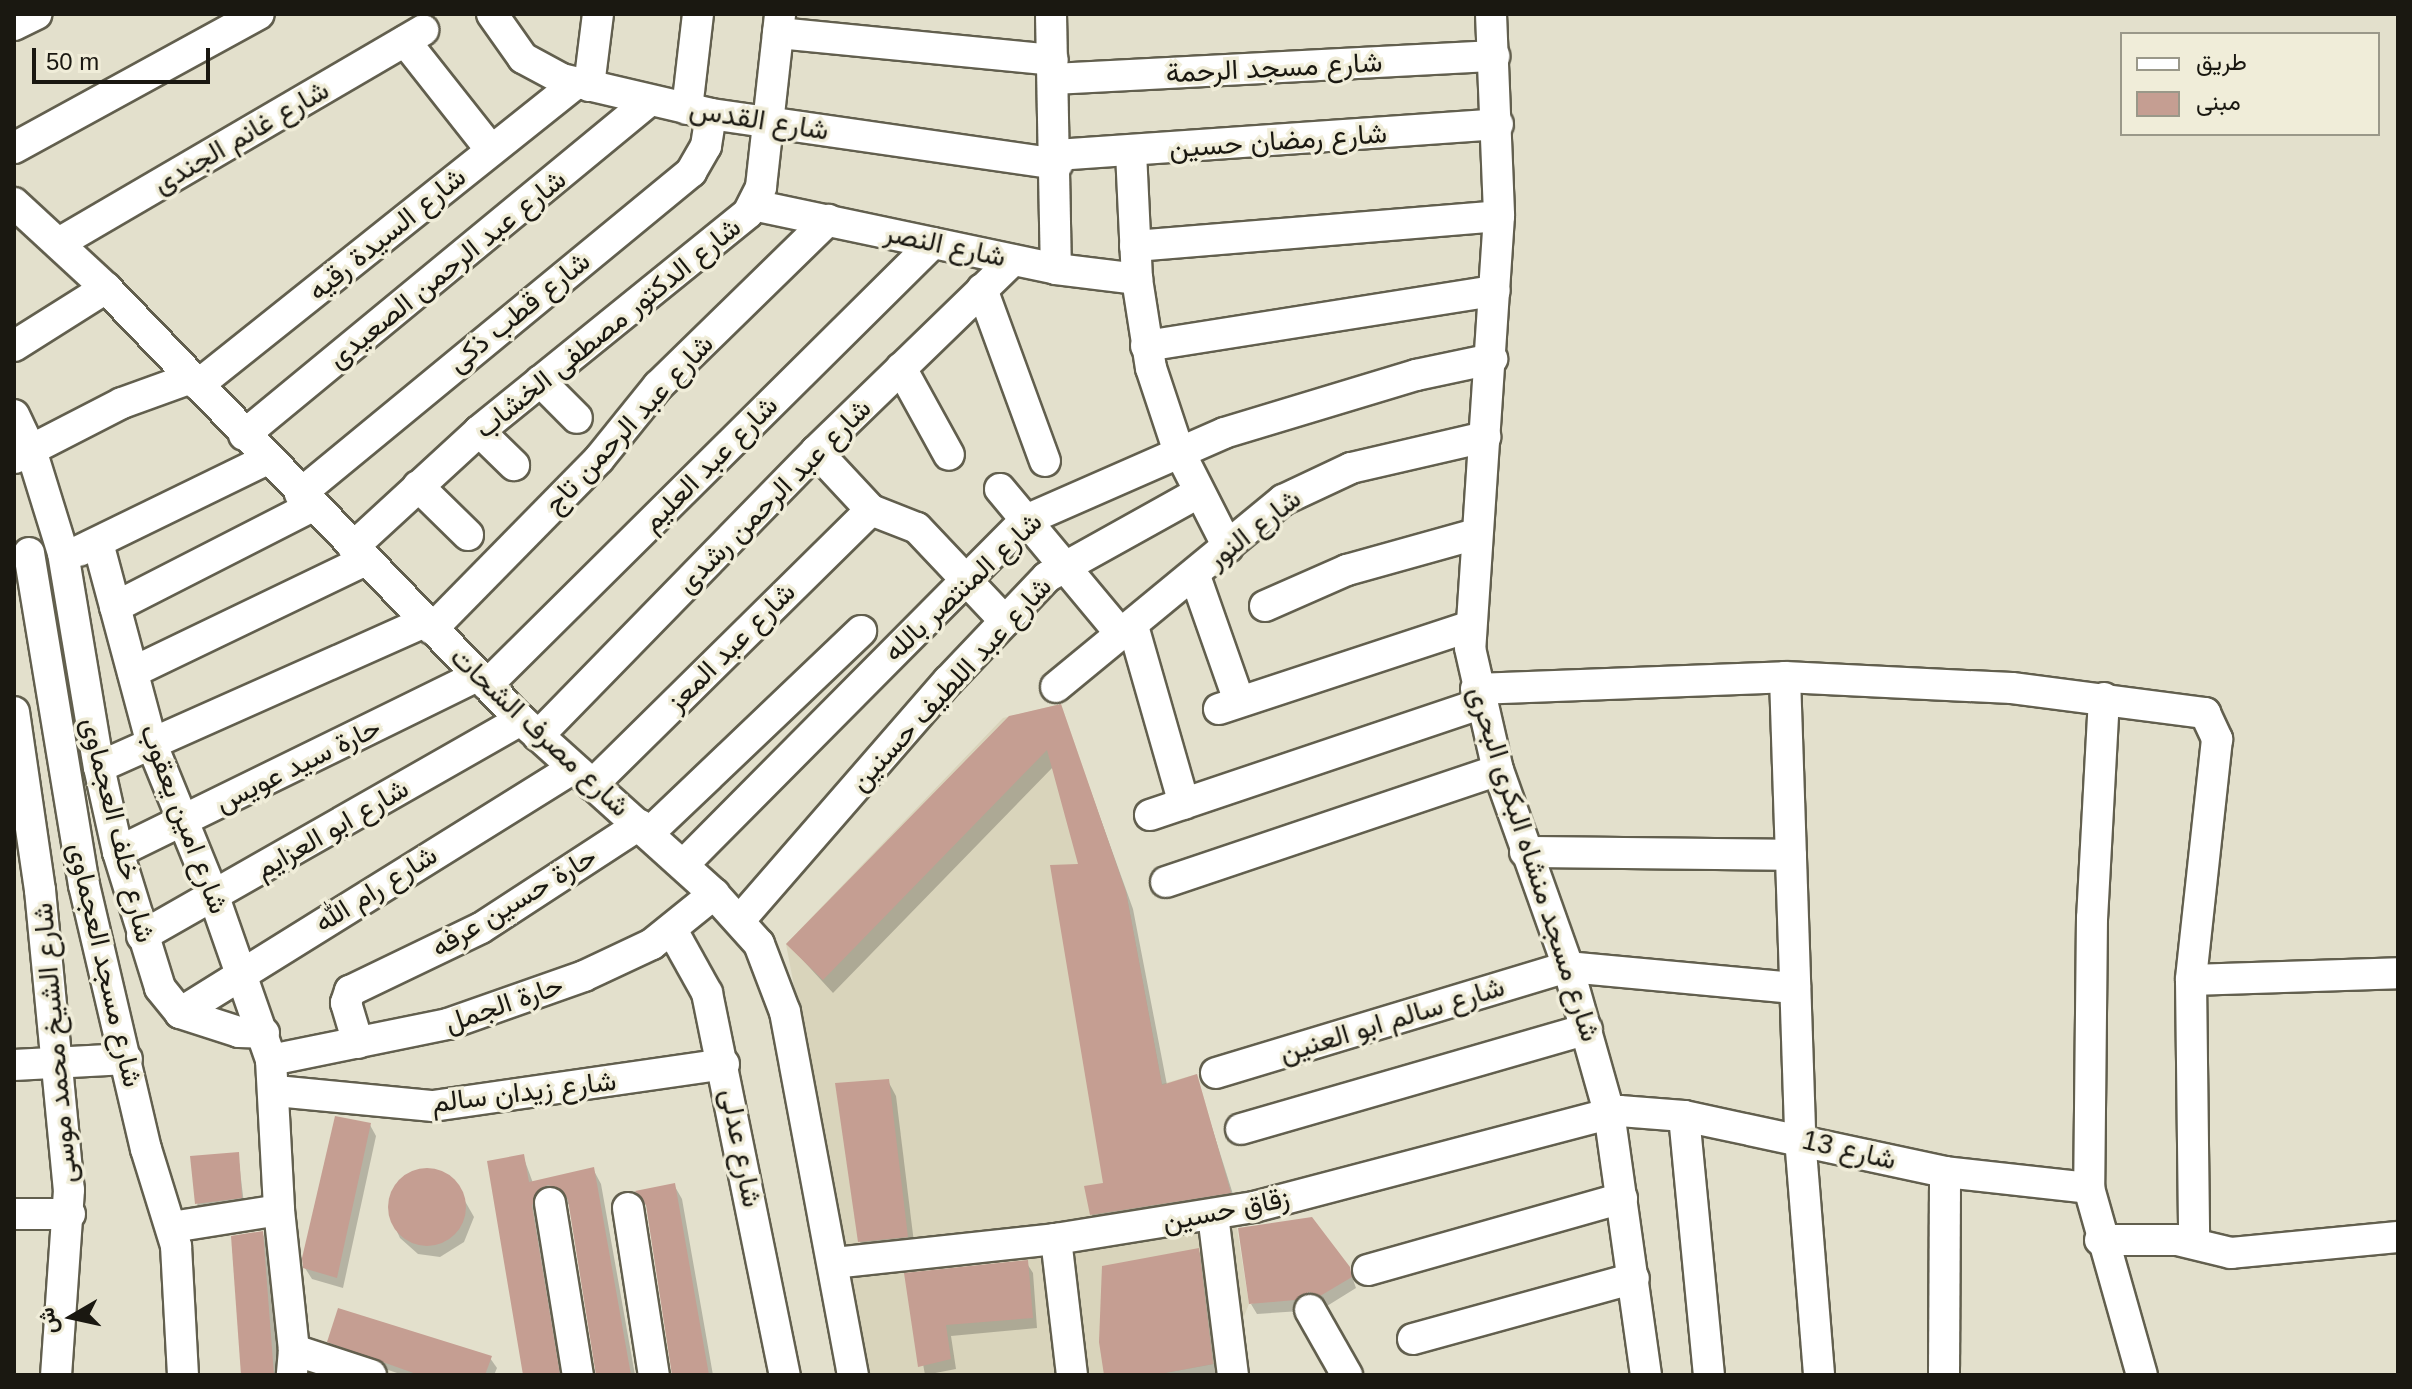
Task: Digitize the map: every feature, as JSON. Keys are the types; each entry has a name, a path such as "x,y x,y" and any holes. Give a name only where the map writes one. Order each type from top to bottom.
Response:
{"street":[{"path":"14,25 37,14"},
{"path":"14,148 259,14"},
{"name":"شارع القدس","path":"492,14 523,58 542,71 649,101 769,124 1057,159"},
{"path":"583,84 598,14"},
{"name":"شارع قطب ذكى","path":"115,607 306,500 691,172 706,146 699,111 698,14"},
{"path":"1051,14 1057,159 1056,269"},
{"name":"شارع مسجد منشاه البكرى البحرى","path":"1491,14 1498,124 1499,216 1492,359 1469,627 1477,697 1498,770 1568,967 1609,1112 1646,1375"},
{"name":"شارع مسجد الرحمة","path":"779,24 1053,70 1494,56"},
{"name":"شارع الدكتور مصطفى الخشاب","path":"133,672 359,554 418,486 479,431 673,279 753,205 769,124 779,24"},
{"name":"شارع غانم الجندى","path":"59,243 414,35 491,150"},
{"name":"شارع السيدة رقيه","path":"23,456 122,403 194,382 491,150 583,84"},
{"name":"شارع عبد الرحمن الصعيدى","path":"244,435 649,101"},
{"name":"شارع رمضان حسين","path":"1057,159 1498,124"},
{"path":"1131,152 1137,279 1146,346 1178,449 1228,547"},
{"name":"شارع النصر","path":"753,205 1056,269 1137,279"},
{"name":"شارع مصرف الشحات","path":"18,212 59,243 106,288 306,500 529,728 714,894 759,944 779,988 853,1375"},
{"path":"1135,246 1499,216"},
{"name":"شارع عبد الرحمن تاج","path":"428,626 599,459 652,393 828,220"},
{"name":"شارع عبد العليم","path":"482,681 933,243"},
{"name":"شارع عبد الرحمن رشدى","path":"529,728 1013,260"},
{"path":"14,346 106,288"},
{"path":"982,289 1045,461"},
{"path":"1146,346 1495,291"},
{"name":"شارع المنتصر بالله","path":"683,865 1026,520 1178,449 1416,375 1492,359"},
{"path":"901,368 949,455"},
{"path":"540,381 577,418"},
{"name":"شارع خلف العجماوى","path":"14,415 23,456 63,553 99,767 118,852 160,988 180,1013"},
{"path":"479,431 514,465"},
{"name":"شارع النور","path":"1056,687 1195,576 1283,500 1315,483 1402,453 1485,437"},
{"path":"816,451 871,510 917,528 1005,621"},
{"path":"21,554 63,553 98,543 268,459"},
{"path":"418,486 468,535"},
{"path":"1000,489 1064,565 1127,630 1184,804"},
{"name":"شارع عبد اللطيف حسنين","path":"740,920 1005,621 1064,565 1198,493"},
{"name":"شارع عبد المعز","path":"582,776 871,510"},
{"path":"1265,606 1347,570 1476,534"},
{"name":"شارع امين يعقوب","path":"98,543 152,745 180,823 214,897 268,1047 276,1091"},
{"name":"شارع مسجد العجماوى","path":"21,554 84,885 146,1149 172,1227 183,1375"},
{"path":"1195,576 1229,705 1469,627"},
{"path":"99,767 428,626"},
{"path":"644,829 861,631"},
{"path":"1785,677 1800,1138 1819,1375"},
{"path":"1150,815 1477,697 1785,677 2012,688 2193,708 2214,723 2217,739 2191,980 2194,1243"},
{"name":"حارة سيد عويس","path":"118,852 482,681"},
{"path":"2104,698 2092,918 2089,1188 2100,1240 2142,1375"},
{"name":"شارع الشيخ محمد موسى","path":"14,712 27,892 59,1063 70,1214 56,1375"},
{"name":"شارع ابو العزايم","path":"142,936 529,728"},
{"path":"1166,882 1498,770"},
{"name":"شارع رام الله","path":"180,1013 241,972 582,776"},
{"name":"حارة حسين عرفه","path":"358,1043 346,1003 350,991 481,928 644,829"},
{"path":"1525,852 1791,855"},
{"path":"27,892 84,885"},
{"name":"حارة الجمل","path":"268,1047 358,1043 448,1024 570,982 629,957 672,930 714,894"},
{"name":"شارع عدلى","path":"672,930 703,980 724,1064 785,1375"},
{"path":"1568,967 1795,988"},
{"name":"شارع سالم ابو العنين","path":"1216,1073 1568,967"},
{"path":"2191,980 2398,973"},
{"path":"180,1013 239,1032 268,1047"},
{"path":"1241,1129 1587,1029"},
{"path":"14,1065 127,1059"},
{"name":"شارع زيدان سالم","path":"276,1091 433,1106 724,1064"},
{"path":"276,1091 279,1210 293,1363 371,1375"},
{"name":"شارع 13","path":"1609,1112 1684,1116 1800,1138 1945,1172 2089,1188"},
{"name":"زقاق حسين","path":"834,1263 1056,1239 1213,1215 1336,1187 1609,1112"},
{"path":"1684,1116 1709,1375"},
{"path":"1944,1375 1945,1172"},
{"path":"1368,1270 1622,1198"},
{"path":"550,1203 578,1375"},
{"path":"628,1208 654,1375"},
{"path":"172,1227 279,1210"},
{"path":"14,1214 70,1214"},
{"path":"1213,1215 1233,1375"},
{"path":"2100,1240 2194,1243 2231,1253 2398,1237"},
{"path":"1056,1239 1072,1375"},
{"path":"1413,1339 1634,1278"},
{"path":"1310,1310 1347,1375"}],"shaded area":[{"path":"1061,704 1126,892 1162,1084 1197,1074 1232,1197 1249,1304 1225,1362 1154,1375 868,1375 786,944 1003,718"}],"building":[{"path":"1061,704 1126,892 1162,1085 1197,1074 1231,1193 1090,1215 1084,1186 1103,1183 1050,865 1078,864 1047,750 823,980 786,944 1009,716"},
{"path":"889,1079 908,1237 858,1242 835,1083"},
{"path":"335,1116 371,1123 337,1278 303,1268 302,1258"},
{"path":"239,1152 242,1198 195,1204 190,1156"},
{"path":"524,1154 529,1182 594,1167 631,1375 596,1375 568,1200 563,1191 548,1185 538,1190 532,1206 560,1375 523,1375 487,1161"},
{"path":"427,1168 442,1171 455,1179 463,1192 466,1207 463,1222 455,1235 442,1243 427,1246 412,1243 399,1235 391,1222 388,1207 391,1192 399,1179 412,1171"},
{"path":"675,1183 709,1375 672,1375 646,1205 635,1191"},
{"path":"1312,1217 1350,1267 1352,1277 1320,1296 1309,1292 1295,1300 1249,1304 1238,1228"},
{"path":"263,1231 274,1375 241,1375 231,1236"},
{"path":"1199,1248 1213,1364 1154,1375 1104,1375 1099,1342 1102,1266"},
{"path":"1028,1260 1033,1318 946,1325 951,1359 918,1367 904,1273"},
{"path":"338,1308 492,1356 485,1375 419,1375 327,1342"}]}
